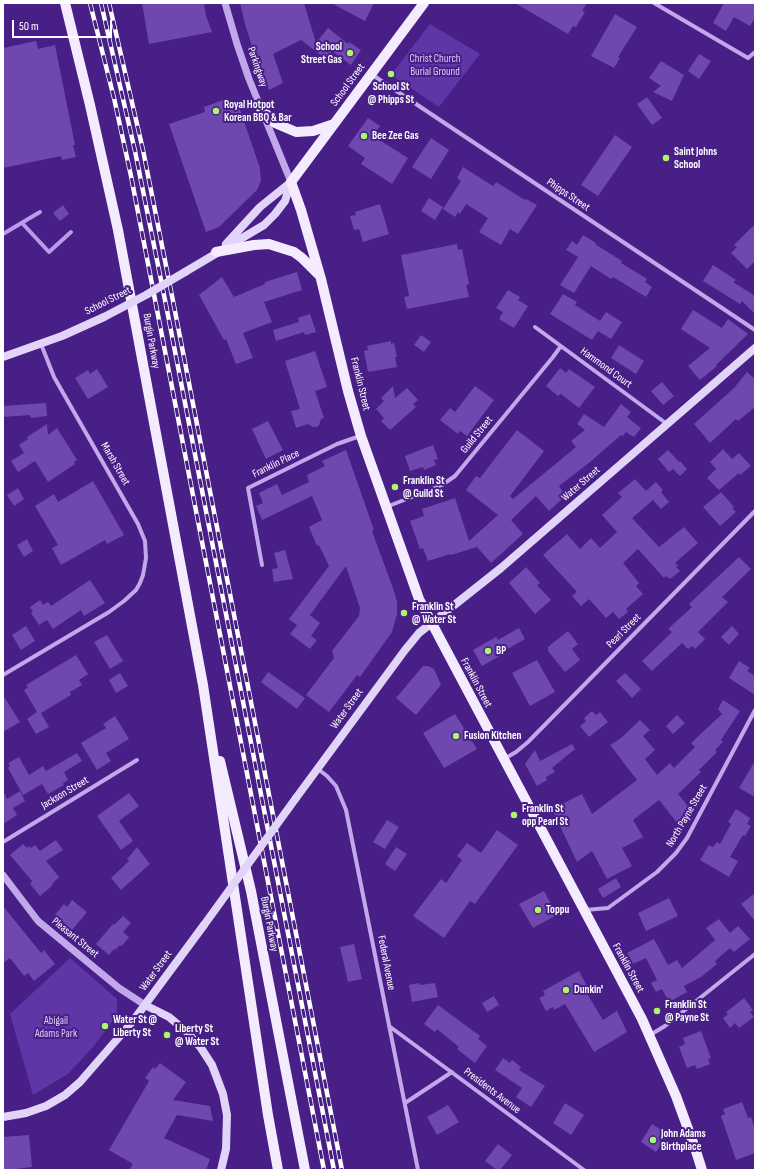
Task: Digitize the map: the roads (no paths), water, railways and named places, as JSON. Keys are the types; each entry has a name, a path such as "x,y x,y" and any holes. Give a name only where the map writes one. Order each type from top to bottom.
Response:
{"main road":[{"name":"Burgin Parkway","path":"65,3 118,230 203,685 268,1115 278,1170"},
{"name":"School Street","path":"3,357 41,344 104,317 186,272 226,244 268,199 291,182 424,3"},
{"path":"261,109 275,123 296,132 313,131 334,124"},
{"name":"School Street","path":"216,252 257,230 269,219 285,201 291,182"},
{"name":"Franklin Street","path":"291,182 302,210 348,391 361,436 413,585 431,623 634,1003 650,1036 683,1114 702,1170"},
{"path":"216,252 254,245 269,244 294,252 316,271 321,280"},
{"name":"Water Street","path":"3,1117 36,1110 56,1101 87,1075 120,1037 146,1005 317,769 405,650 419,634 502,568 755,348"},
{"name":"Burgin Parkway","path":"203,685 250,890 305,1170"},
{"path":"146,1005 169,1017 188,1033 201,1048 212,1065 223,1094 227,1115 226,1149 221,1170"}],"street":[{"name":"Parkingway","path":"225,3 237,44 261,109 291,182"},
{"path":"654,3 748,58 755,52"},
{"name":"Phipps Street","path":"371,74 755,330"},
{"name":"Hammond Court","path":"535,327 667,424"},
{"name":"Marsh Street","path":"3,675 108,612 130,596 140,583 145,567 146,549 142,532 54,377 41,344"},
{"name":"Guild Street","path":"386,507 442,485 455,476 549,363 561,346"},
{"name":"Franklin Place","path":"262,565 248,488 337,444 361,436"},
{"name":"Pearl Street","path":"504,760 528,742 755,511"},
{"name":"North Payne Street","path":"583,910 608,908 657,872 676,854 687,838 755,710"},
{"name":"Jackson Street","path":"3,842 137,760"},
{"name":"Federal Avenue","path":"317,769 327,776 336,786 346,810 418,1170"},
{"name":"Pleasant Street","path":"3,875 38,921 119,988 146,1005"},
{"path":"650,1036 665,1026 755,954"},
{"name":"Presidents Avenue","path":"389,1026 584,1170"},
{"path":"405,1103 452,1072"}],"waterway":[{"path":"3,234 40,212"},
{"path":"22,223 49,252 71,232"}],"railway":[{"path":"90,3 114,98 131,176 324,1170"},
{"path":"101,3 135,151 166,305 334,1170"},
{"path":"109,3 143,150 342,1170"}],"place":[{"name":"School Street Gas","path":"350,53"},
{"name":"School St @ Phipps St","path":"391,74"},
{"name":"Royal Hotpot Korean BBQ & Bar","path":"216,111"},
{"name":"Bee Zee Gas","path":"364,136"},
{"name":"Saint Johns School","path":"666,158"},
{"name":"Franklin St @ Guild St","path":"395,487"},
{"name":"Franklin St @ Water St","path":"404,613"},
{"name":"BP","path":"488,651"},
{"name":"Fusion Kitchen","path":"456,736"},
{"name":"Franklin St opp Pearl St","path":"514,815"},
{"name":"Toppu","path":"538,910"},
{"name":"Dunkin'","path":"566,990"},
{"name":"Franklin St @ Payne St","path":"657,1011"},
{"name":"Water St @ Liberty St","path":"105,1026"},
{"name":"Liberty St @ Water St","path":"167,1035"},
{"name":"John Adams Birthplace","path":"653,1140"}],"park label":[{"name":"Christ Church Burial Ground","path":"435,65"},
{"name":"Abigail Adams Park","path":"56,1027"}]}
